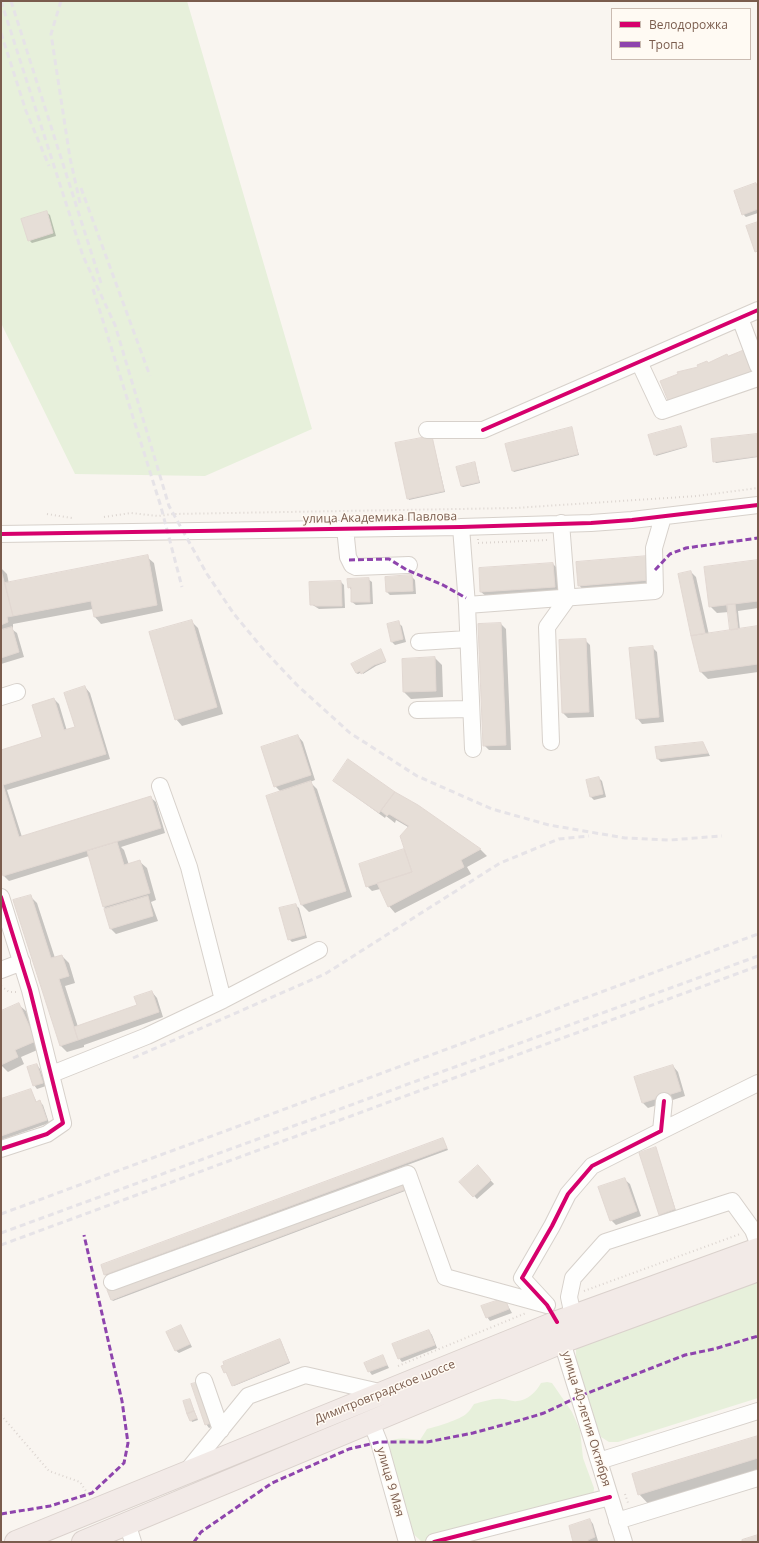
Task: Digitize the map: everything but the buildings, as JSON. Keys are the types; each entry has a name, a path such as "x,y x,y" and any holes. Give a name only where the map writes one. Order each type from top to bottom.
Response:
{"highway":[{"name":"Димитровградское шоссе","path":"16,1542 187,1471 560,1321 758,1249"},
{"name":"Димитровградское шоссе","path":"83,1542 130,1533 371,1422 560,1321 758,1270"},
{"path":"120,1500 130,1533"}],"street":[{"path":"427,430 482,430 758,310"},
{"path":"740,318 758,366"},
{"path":"639,362 662,411 758,378"},
{"name":"улица Академика Павлова","path":"1,534 461,527 604,522 663,517 758,504"},
{"path":"467,605 566,599 655,591 654,548 663,517"},
{"path":"551,742 547,627 566,599 561,523"},
{"path":"461,527 467,605 473,749"},
{"path":"345,528 348,557 352,566 409,565"},
{"path":"419,642 468,639"},
{"path":"1,697 17,692"},
{"path":"417,710 471,709"},
{"path":"160,786 189,867 222,1000"},
{"path":"1,1149 47,1134 63,1123 52,1074 22,962 2,904"},
{"path":"52,1074 147,1036 222,1000 319,950"},
{"path":"1,970 22,962"},
{"path":"560,1321 522,1278 552,1226 568,1194 592,1166 758,1083"},
{"path":"661,1131 664,1101"},
{"path":"112,1282 408,1174 445,1277 560,1321"},
{"name":"улица 40-летия Октября","path":"624,1542 599,1461 560,1321 569,1297 573,1278 605,1242 732,1201 753,1230 758,1244"},
{"path":"187,1471 248,1396 305,1375 384,1393"},
{"path":"204,1381 221,1430"},
{"path":"599,1461 758,1410"},
{"name":"улица 9 Мая","path":"371,1422 379,1442 407,1542"},
{"path":"617,1521 758,1478"},
{"path":"434,1542 610,1497"}],"path":[{"path":"101,518 131,513 158,516 173,514 515,508 697,496 758,488"},
{"path":"47,514 78,519"},
{"path":"1,1415 49,1471 80,1482 88,1494"}],"green space":[{"path":"1,1 187,1 312,429 205,476 75,474 1,323"},
{"path":"758,1281 758,1398 618,1442 609,1442 601,1437 576,1366 576,1348"},
{"path":"541,1383 552,1383 572,1412 580,1430 583,1458 594,1488 593,1501 449,1542 422,1542 408,1529 387,1443 394,1439 420,1440 427,1429 448,1423 463,1416 474,1404 495,1399 521,1401 531,1395"}],"railway":[{"path":"1,1 83,256 115,325 169,506 207,574 234,614 263,649 297,685 350,733 417,776 492,809 549,825 625,838 670,840 722,836"},
{"path":"11,1 101,283"},
{"path":"61,1 51,34 70,158 80,203"},
{"path":"1,33 26,111 49,166"},
{"path":"81,188 150,376"},
{"path":"93,289 161,507 182,587"},
{"path":"133,1058 325,974 500,863 559,839 589,836"},
{"path":"1,1214 758,934"},
{"path":"1,1233 758,956"},
{"path":"1,1245 758,966"}],"marked path":[{"path":"655,570 670,554 686,548 758,538"},
{"path":"349,560 389,559 407,570 443,585 466,598"},
{"path":"1,1514 50,1506 92,1493 124,1463 128,1443 122,1401 84,1235"},
{"path":"194,1542 201,1532 272,1483 349,1449 379,1442 427,1442 473,1433 521,1420 544,1413 580,1396 685,1355 714,1349 758,1336"}],"cycle path":[{"path":"483,430 758,310"},
{"path":"1,534 461,527 591,523 632,520 758,505"},
{"path":"1,897 30,990 63,1123 47,1134 1,1149"},
{"path":"557,1322 547,1305 522,1278 552,1226 568,1194 592,1166 661,1131 664,1101"},
{"path":"434,1542 610,1497"}]}
